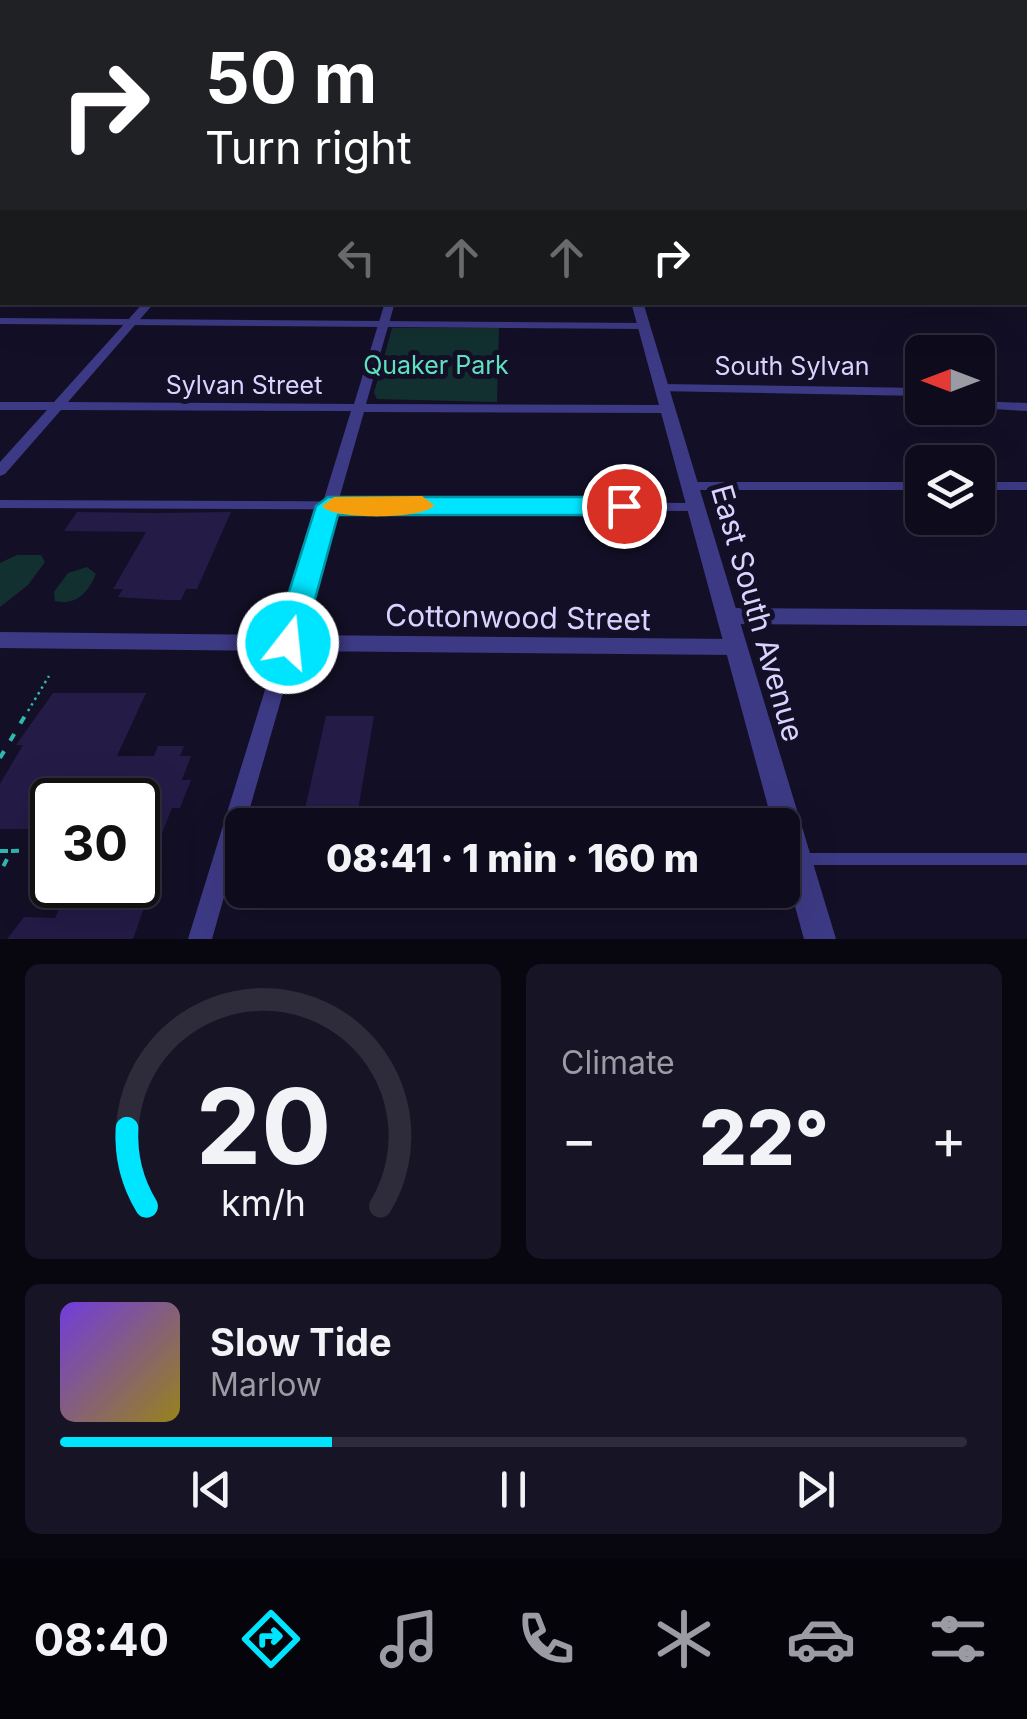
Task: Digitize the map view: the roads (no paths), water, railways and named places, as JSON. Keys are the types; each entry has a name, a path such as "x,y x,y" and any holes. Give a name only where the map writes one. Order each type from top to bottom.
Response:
{"street":[{"path":"0,472 147,305"},
{"path":"200,939 389,305"},
{"name":"East South Avenue","path":"638,305 728,616 777,808"},
{"name":"South Sylvan","path":"664,398 905,392"},
{"name":"Sylvan Street","path":"0,406 358,408 664,398"},
{"path":"995,406 1027,407"},
{"path":"728,616 1027,618"},
{"name":"Cottonwood Street","path":"0,640 736,647"},
{"name":"East South Avenue","path":"800,886 820,939"}],"lane":[{"path":"0,321 644,326"},
{"path":"995,486 1027,486"},
{"path":"0,504 328,506 905,487"},
{"path":"800,859 1027,859"}],"park label":[{"name":"Quaker Park","path":"436,365"}]}
